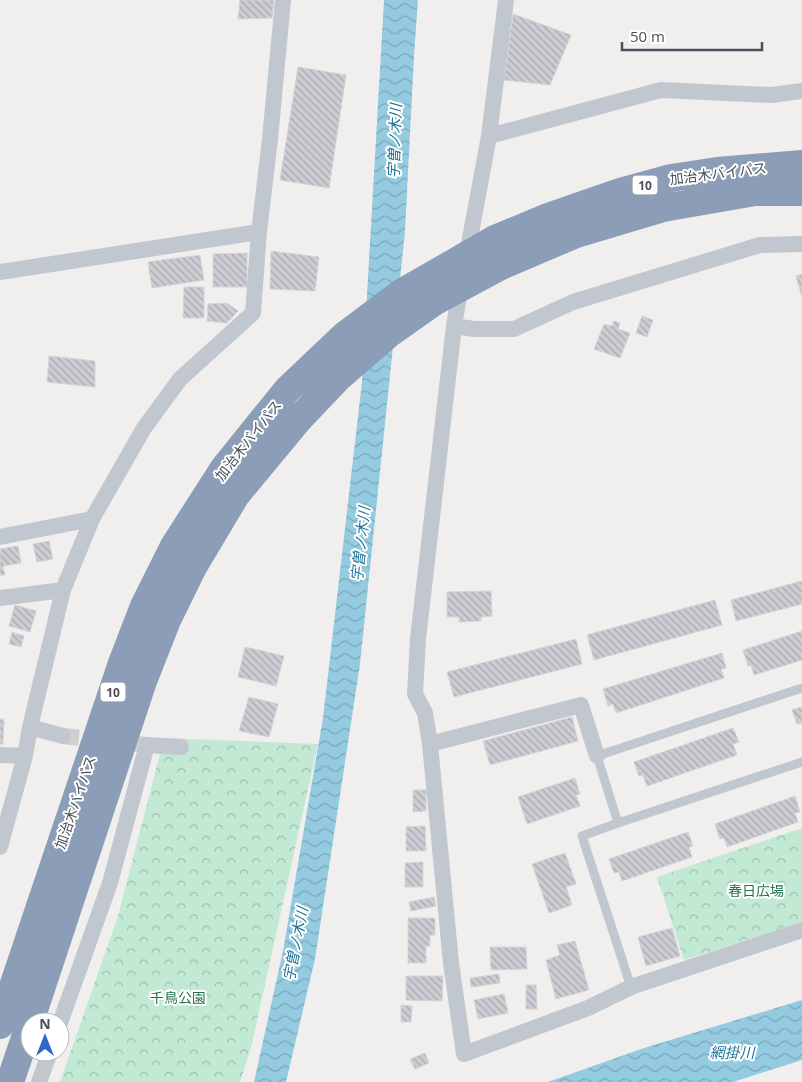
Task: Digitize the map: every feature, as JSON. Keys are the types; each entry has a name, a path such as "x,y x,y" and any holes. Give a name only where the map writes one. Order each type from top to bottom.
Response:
{"highway":[{"name":"加治木バイパス","path":"0,1025 119,672 144,606 174,546 224,468 287,390 345,335 401,293 495,239 548,217 620,192 671,178 717,171 802,164"},
{"name":"加治木バイパス","path":"34,1012 143,680 168,620 193,567 236,495 299,419 337,379 390,333 434,302 503,265 576,234 663,208 755,192 802,192"},
{"name":"加治木バイパス","path":"10,1082 20,1052"}],"street":[{"path":"0,846 25,756 30,727 63,590 92,519 144,428 180,379 253,313 259,232 283,0"},
{"path":"506,0 489,136 454,326 418,639 415,694 425,713 430,744 451,963 464,1054 588,1008 631,988 802,930"},
{"path":"489,136 661,90 772,95 802,91"},
{"path":"0,272 259,232"},
{"path":"454,326 474,329 514,329 573,302 760,245 802,244"},
{"path":"0,538 92,519"},
{"path":"0,598 63,590"},
{"path":"430,744 581,705 597,756"},
{"path":"30,727 63,736"},
{"path":"64,1012 110,883 147,744 181,747"},
{"path":"0,755 25,756"},
{"path":"39,1082 46,1062"}],"lane":[{"path":"618,823 597,756 802,688"},
{"path":"631,988 582,836 802,762"}],"green space":[{"name":"千鳥公園","path":"164,738 318,744 251,1048 240,1082 60,1082 67,1062 70,1062 70,1053 118,916"},
{"name":"春日広場","path":"802,828 802,922 684,960 657,877"}],"water":[{"name":"宇曽ノ木川","path":"384,0 418,0 405,231 360,664 315,959 286,1082 254,1082 283,951 323,718 362,382"},
{"name":"網掛川","path":"802,1000 802,1060 733,1082 548,1082 644,1048"}],"building":[{"path":"240,0 274,0 272,18 238,19"},
{"path":"513,14 571,35 550,85 504,80"},
{"path":"298,67 346,75 329,188 280,180"},
{"path":"271,251 319,257 315,291 270,289"},
{"path":"247,253 247,287 213,287 213,254"},
{"path":"200,255 204,280 152,288 148,262"},
{"path":"802,274 802,297 796,276"},
{"path":"184,287 204,287 204,318 183,318"},
{"path":"227,303 238,311 227,323 207,321 208,304"},
{"path":"642,316 653,320 647,337 636,333"},
{"path":"614,321 620,323 618,329 630,333 620,358 594,349 604,324 612,326"},
{"path":"49,356 95,361 95,387 47,382"},
{"path":"49,541 53,559 37,562 33,544"},
{"path":"18,546 21,563 3,566 5,575 0,575 0,549"},
{"path":"802,581 802,604 736,621 731,600"},
{"path":"491,591 492,616 481,617 481,621 459,622 459,617 447,617 447,592"},
{"path":"715,600 722,625 594,660 587,635"},
{"path":"15,605 36,611 30,632 9,626"},
{"path":"802,631 802,660 754,675 751,665 748,666 743,650"},
{"path":"12,632 24,636 21,647 9,644"},
{"path":"576,639 582,664 454,697 447,672"},
{"path":"245,647 284,656 276,686 238,677"},
{"path":"722,653 726,668 721,669 724,678 616,713 613,704 608,706 603,689"},
{"path":"249,697 278,704 269,737 239,731"},
{"path":"802,707 802,725 801,723 797,724 792,710"},
{"path":"572,717 578,741 490,765 483,741"},
{"path":"0,719 4,719 3,744 0,744"},
{"path":"733,728 739,742 733,744 737,755 647,786 643,775 639,776 634,762"},
{"path":"575,778 580,794 576,795 580,806 527,824 518,797"},
{"path":"413,790 426,790 426,811 413,812"},
{"path":"795,796 800,812 795,813 798,822 727,847 724,838 720,839 715,824"},
{"path":"425,826 426,851 406,851 406,827"},
{"path":"688,832 693,846 689,847 692,857 622,881 619,872 614,873 609,859"},
{"path":"565,853 576,884 566,887 572,905 549,913 532,864"},
{"path":"423,862 423,887 405,887 405,863"},
{"path":"434,897 436,906 411,911 409,902"},
{"path":"408,918 435,918 435,935 430,935 430,946 426,946 426,963 408,963"},
{"path":"672,928 680,956 646,966 638,937"},
{"path":"575,941 589,990 556,999 546,960 560,955 557,945"},
{"path":"490,947 526,947 527,969 491,970"},
{"path":"499,974 500,983 471,987 470,978"},
{"path":"406,976 443,976 442,1001 406,1000"},
{"path":"526,985 536,985 537,1009 526,1009"},
{"path":"504,994 508,1013 478,1019 474,1000"},
{"path":"401,1005 412,1006 411,1022 401,1022"},
{"path":"425,1053 429,1063 415,1069 410,1059"}],"tunnel":[{"path":"63,736 147,745"}]}
